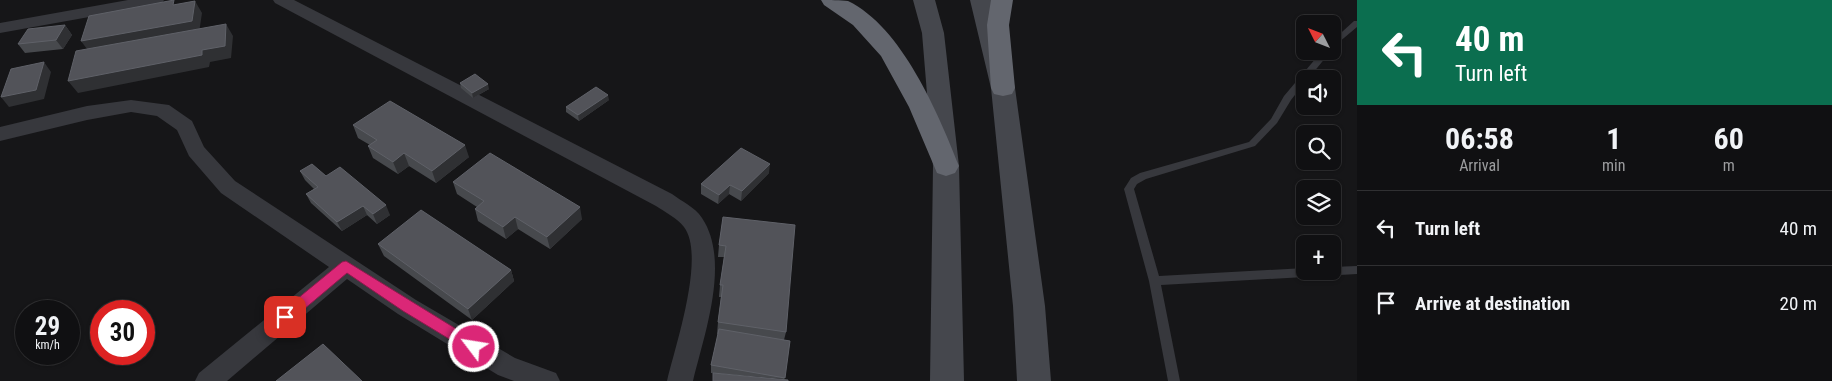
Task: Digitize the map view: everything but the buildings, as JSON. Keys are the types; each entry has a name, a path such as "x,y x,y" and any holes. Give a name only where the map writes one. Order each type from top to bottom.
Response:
{"highway":[{"path":"832,0 861,20 889,52 909,82 928,118 946,166"},
{"path":"1002,0 998,25 1003,88"}],"main road":[{"path":"924,0 933,33 946,166 947,381"},
{"path":"981,0 1003,88 1026,277 1034,381"}],"street":[{"path":"0,28 156,0"},
{"path":"281,0 664,200 694,224 704,247 703,282 680,381"},
{"path":"0,134 87,113 132,106 162,110 184,126 196,151 228,187 408,307 507,367 547,381"},
{"path":"208,381 346,266"}],"lane":[{"path":"1341,38 1357,23"},
{"path":"1174,381 1155,281 1129,189 1134,181 1143,176 1252,144 1274,121 1287,98 1319,60"},
{"path":"1155,281 1357,270"}],"route":[{"path":"285,317 346,266 474,347"}]}
